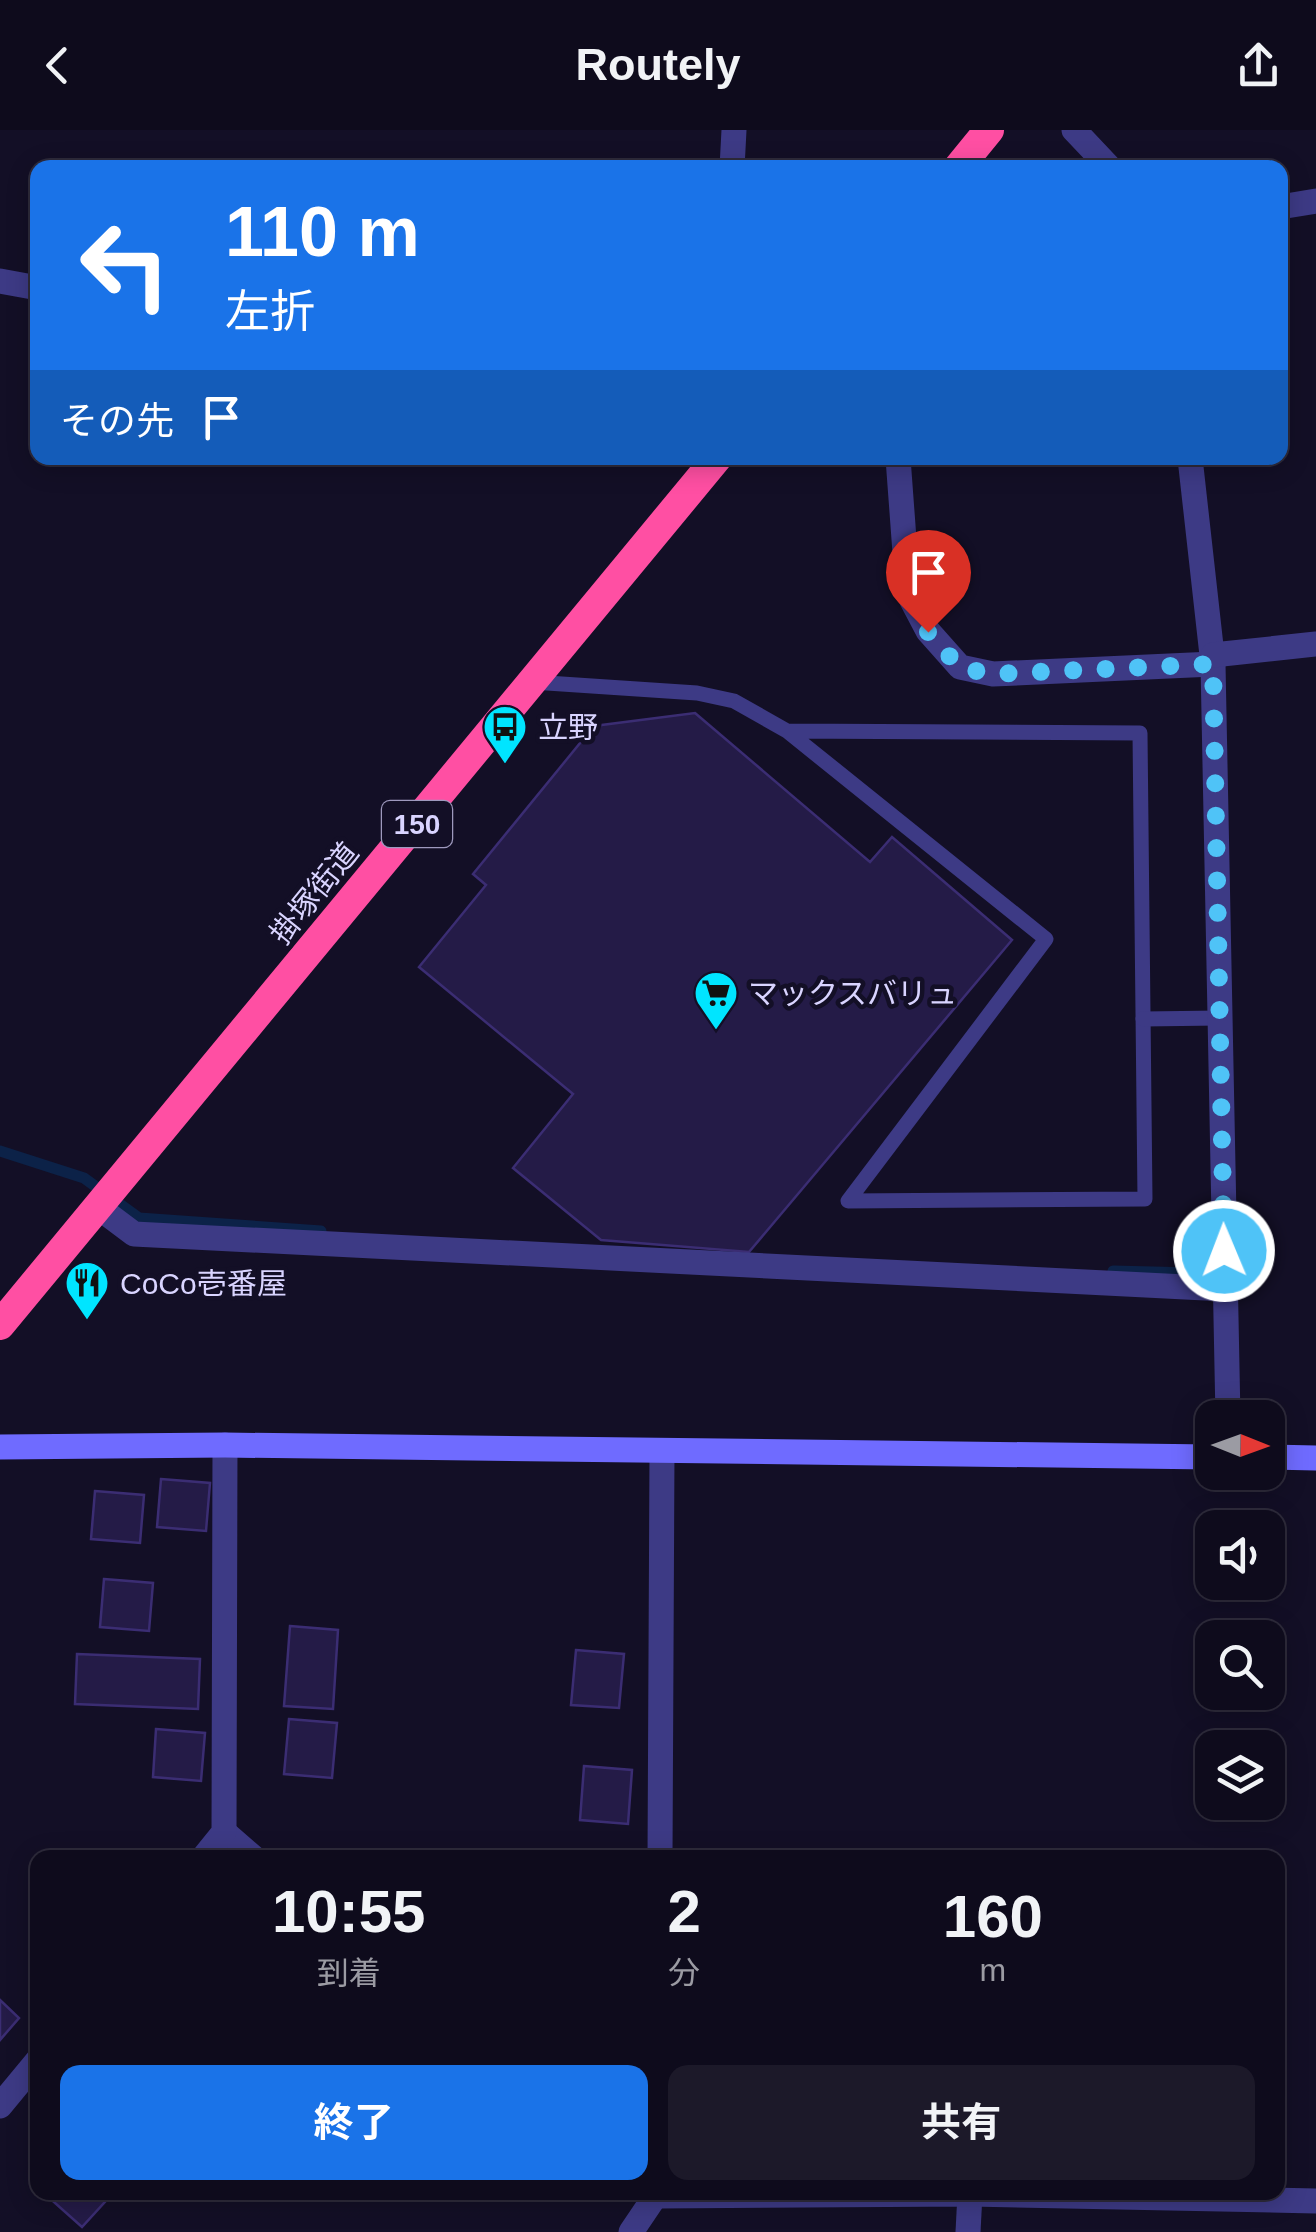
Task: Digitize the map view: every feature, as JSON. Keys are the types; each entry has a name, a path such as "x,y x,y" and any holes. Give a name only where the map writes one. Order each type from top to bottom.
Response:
{"highway":[{"path":"965,160 989,130"},
{"name":"掛塚街道","path":"0,1325 711,465"}],"street":[{"path":"732,160 734,130"},
{"path":"1074,130 1102,160"},
{"path":"1288,205 1316,201"},
{"path":"0,281 30,287"},
{"path":"899,465 908,593 928,632 960,668 993,674 1213,659 1316,644"},
{"path":"1191,465 1213,659 1228,1400"},
{"path":"105,1200 134,1234 1225,1290"},
{"path":"209,1850 224,1832 225,1445"},
{"path":"0,1446 225,1445 1195,1457"},
{"path":"660,1850 662,1452"},
{"path":"1285,1457 1316,1458"},
{"path":"224,1832 245,1850"},
{"path":"0,2106 30,2070"},
{"path":"630,2232 652,2200"},
{"path":"968,2232 970,2200"},
{"path":"1267,2200 1316,2201"}],"lane":[{"path":"532,682 697,693 734,700 786,731 1046,939 848,1201 1145,1199 1140,733 786,731"},
{"path":"1143,1018 1220,1018"}],"building":[{"name":"マックスバリュ","path":"695,713 870,862 892,837 1012,940 749,1252 601,1240 513,1168 573,1094 419,967 486,885 473,874 594,726"},
{"path":"161,1479 210,1483 206,1531 157,1527"},
{"path":"95,1491 144,1495 140,1543 91,1539"},
{"path":"104,1579 153,1583 149,1631 100,1627"},
{"path":"290,1626 338,1630 333,1709 284,1706"},
{"path":"576,1650 624,1654 619,1708 571,1705"},
{"path":"77,1654 200,1659 198,1709 75,1704"},
{"path":"289,1719 337,1723 332,1778 284,1774"},
{"path":"156,1729 205,1733 201,1781 153,1777"},
{"path":"584,1766 632,1770 628,1824 580,1820"},
{"path":"0,2000 19,2018 0,2040"},
{"path":"52,2200 107,2200 82,2227"}],"waterway":[{"path":"0,1151 84,1178 139,1218 321,1231"},
{"path":"1113,1271 1194,1273"}],"place":[{"name":"立野","path":"505,765"},
{"name":"マックスバリュ","path":"716,1031"},
{"name":"CoCo壱番屋","path":"87,1321"}],"route":[{"path":"928,632 960,668 993,674 1213,664 1224,1251"}]}
